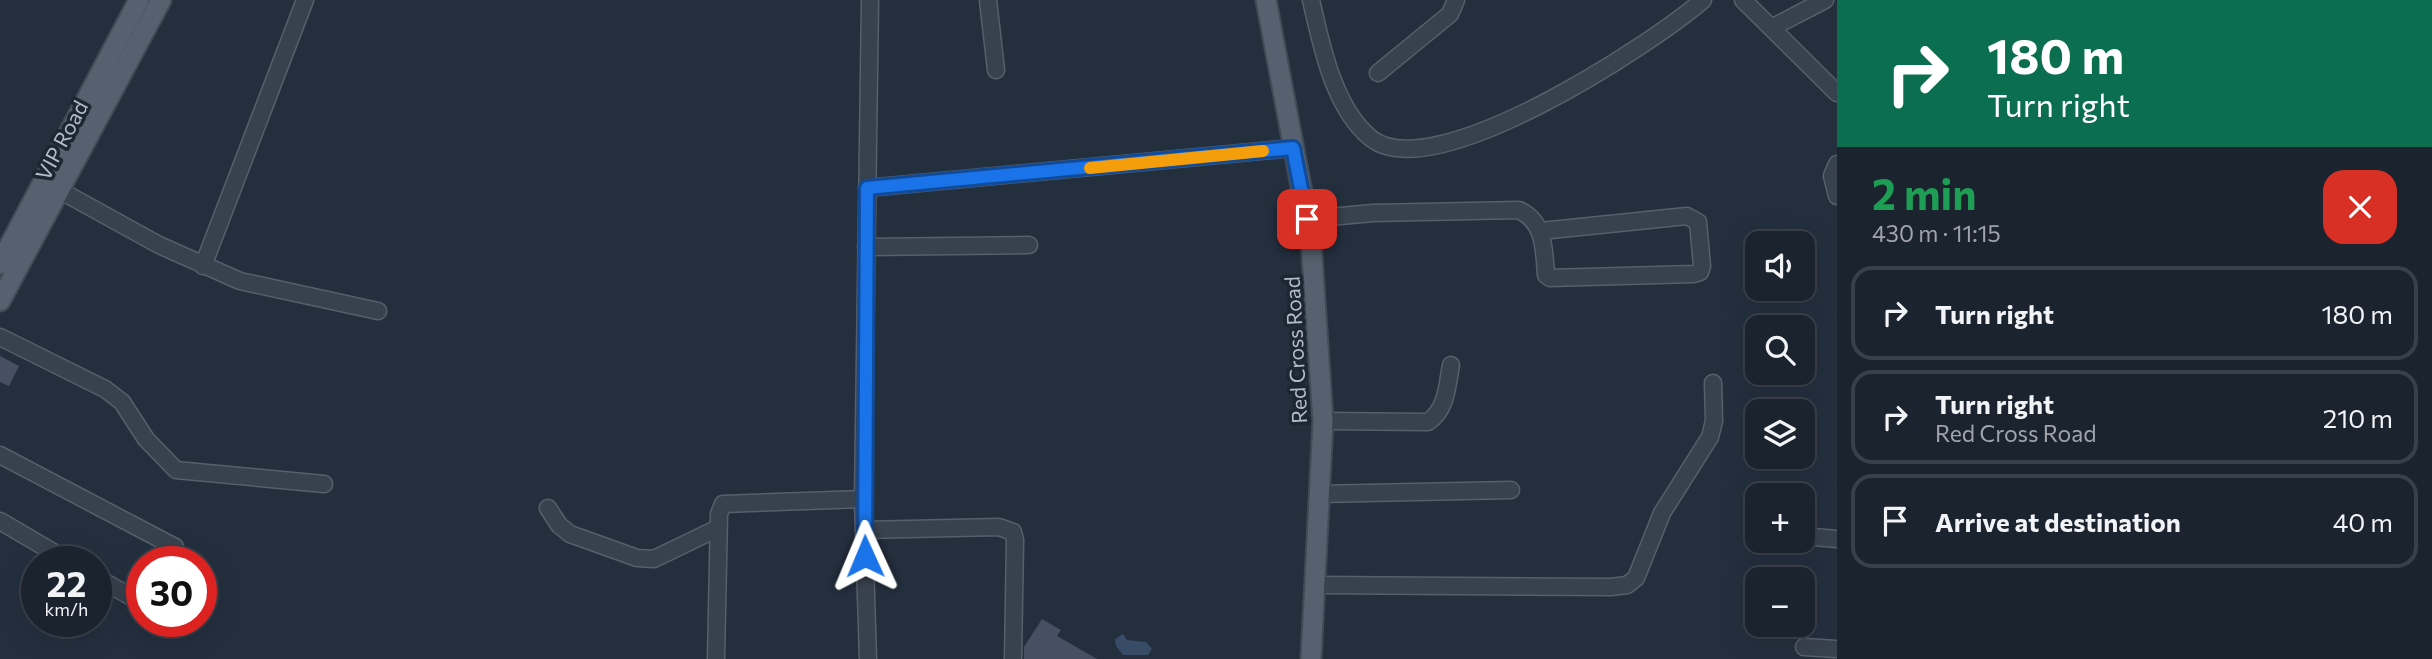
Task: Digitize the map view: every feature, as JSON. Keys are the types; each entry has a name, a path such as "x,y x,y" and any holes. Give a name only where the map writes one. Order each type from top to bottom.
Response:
{"main road":[{"name":"VIP Road","path":"0,264 139,0"},
{"name":"VIP Road","path":"0,301 161,0"},
{"name":"Red Cross Road","path":"1266,0 1311,240 1323,421 1311,659"}],"street":[{"path":"203,266 306,0"},
{"path":"867,659 863,499 870,0"},
{"path":"988,0 996,70"},
{"path":"1311,0 1321,48 1345,106 1357,124 1374,141 1401,149 1430,148 1453,141 1542,105 1676,23 1703,0"},
{"path":"1378,73 1450,14 1456,0"},
{"path":"1744,0 1837,93"},
{"path":"1773,27 1825,0"},
{"path":"867,188 1293,148"},
{"path":"1837,164 1832,176 1837,196"},
{"path":"61,191 203,266 240,281 378,311"},
{"path":"1307,219 1373,213 1510,210 1527,214 1541,231 1546,275 1550,278 1694,274 1700,272 1702,265 1698,222 1687,216 1541,231"},
{"path":"866,247 1030,245"},
{"path":"0,337 106,390 122,402 146,439 176,471 324,484"},
{"path":"1323,421 1428,422 1437,416 1445,400 1451,365"},
{"path":"1315,585 1627,585 1636,578 1643,565 1662,513 1710,437 1714,421 1713,383"},
{"path":"0,454 173,546"},
{"path":"1319,494 1511,490"},
{"path":"716,659 719,508 728,502 863,499"},
{"path":"548,508 559,525 570,534 637,558 654,559 718,528"},
{"path":"0,521 43,546"},
{"path":"864,530 999,527 1013,532 1016,540 1013,659"},
{"path":"1815,537 1837,539"},
{"path":"1804,648 1837,649"}],"water":[{"path":"1123,634 1127,640 1146,642 1152,649 1148,655 1123,655 1116,646 1115,639"}],"building":[{"path":"0,356 19,366 9,386 0,382"},
{"path":"1042,619 1061,630 1057,636 1097,659 1024,659 1024,647"}],"slow traffic":[{"path":"1090,168 1263,151"}],"route":[{"path":"865,556 863,499 867,188 1293,148 1307,219"}]}
